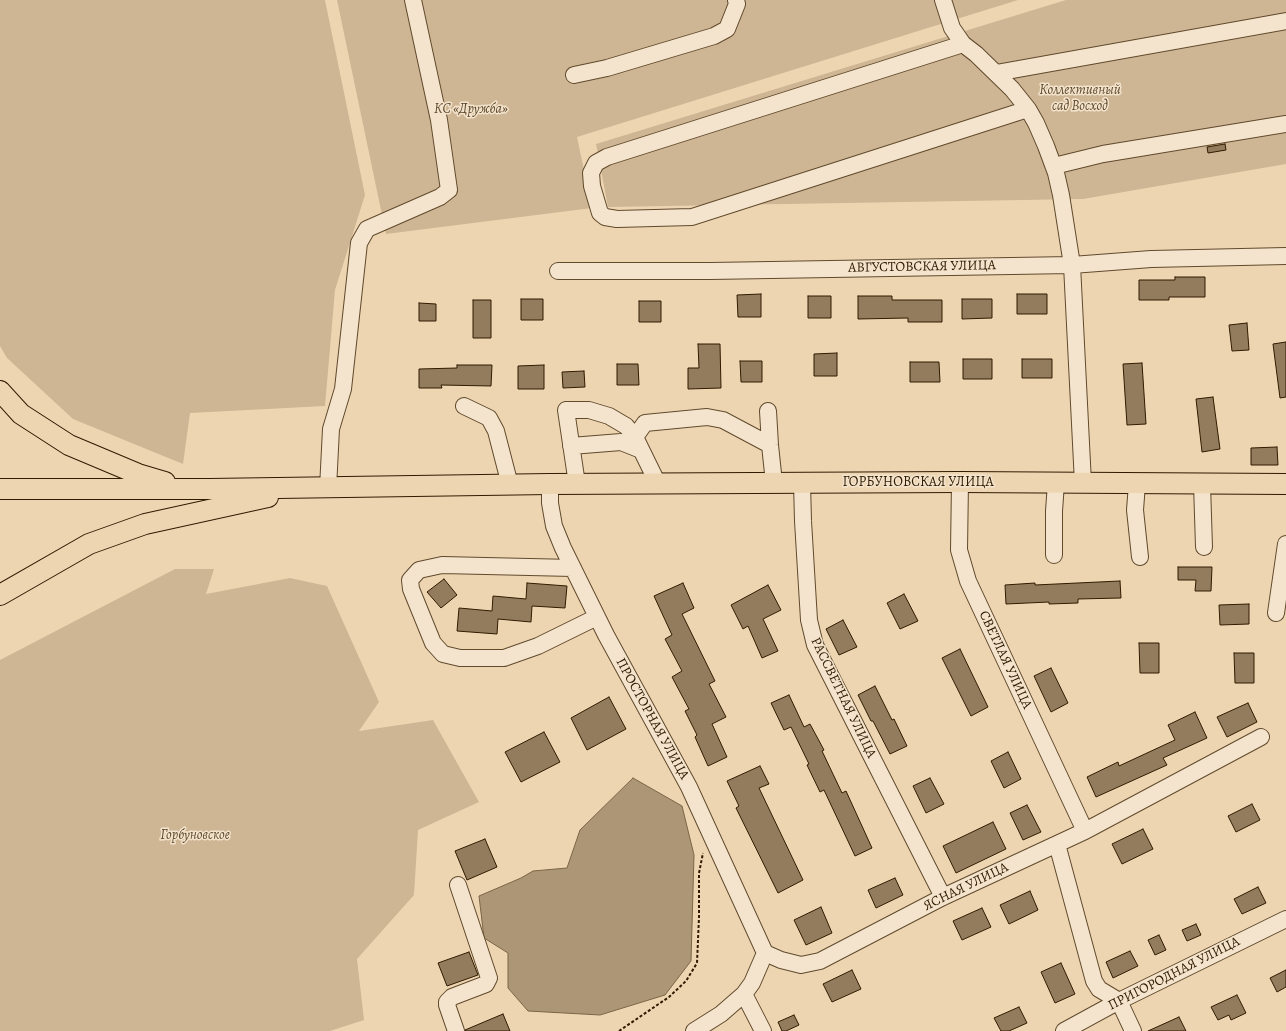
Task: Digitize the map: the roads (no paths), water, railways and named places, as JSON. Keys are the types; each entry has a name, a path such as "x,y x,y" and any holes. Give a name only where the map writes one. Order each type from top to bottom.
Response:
{"main road":[{"path":"0,391 21,414 69,445 138,474 166,482 209,489"},
{"name":"ГОРБУНОВСКАЯ УЛИЦА","path":"318,488 550,484 960,482 1286,484"},
{"path":"0,489 318,488"},
{"path":"0,595 89,544 138,526 318,488"}],"street":[{"path":"318,488 331,429 343,388 359,243 368,229 440,197 449,190 439,120 413,0"},
{"path":"943,0 952,28 964,44 1012,89 1028,109 1036,123 1054,166 1062,195 1072,264 1083,483"},
{"path":"574,75 607,68 714,36 727,29 741,1"},
{"path":"996,73 1286,21"},
{"path":"964,44 606,156 596,163 591,172 592,186 600,213 606,217 617,219 692,217 1028,109"},
{"path":"1054,166 1103,154 1286,124"},
{"name":"АВГУСТОВСКАЯ УЛИЦА","path":"558,271 710,271 1072,264 1151,259 1286,256"},
{"path":"464,406 489,418 496,431 510,485"},
{"path":"577,484 566,410 589,410 609,416 626,426 638,443 658,484"},
{"path":"768,411 774,483"},
{"path":"638,443 645,423 707,417 723,420 770,445"},
{"path":"571,446 622,442 638,443"},
{"name":"СВЕТЛАЯ УЛИЦА","path":"960,482 959,550 966,576 1085,831"},
{"name":"РАССВЕТНАЯ УЛИЦА","path":"802,483 809,620 815,645 944,897"},
{"path":"1054,555 1056,483"},
{"name":"ПРОСТОРНАЯ УЛИЦА","path":"550,484 550,503 554,526 562,548 597,617 689,787 765,952"},
{"path":"1137,484 1135,510 1140,557"},
{"path":"1202,484 1204,547"},
{"path":"1276,613 1286,544"},
{"path":"573,568 442,565 419,570 410,580 411,589 433,643 443,654 460,658 504,658 538,646 597,617"},
{"name":"ЯСНАЯ УЛИЦА","path":"765,952 782,960 801,965 820,961 944,897 1085,831 1261,737"},
{"path":"1057,844 1094,981 1098,989 1119,1001 1133,1031"},
{"path":"456,1031 447,1002 452,997 486,984 488,980 488,975 458,885"},
{"name":"ПРИГОРОДНАЯ УЛИЦА","path":"1064,1031 1119,1001 1286,919"},
{"path":"694,1031 721,1014 744,994 752,983 765,952"},
{"path":"744,994 763,1031"}],"park label":[{"name":"Коллективный сад Восход","path":"1080,100"},
{"name":"КС «Дружба»","path":"471,110"},
{"name":"Горбуновское","path":"195,836"}]}
